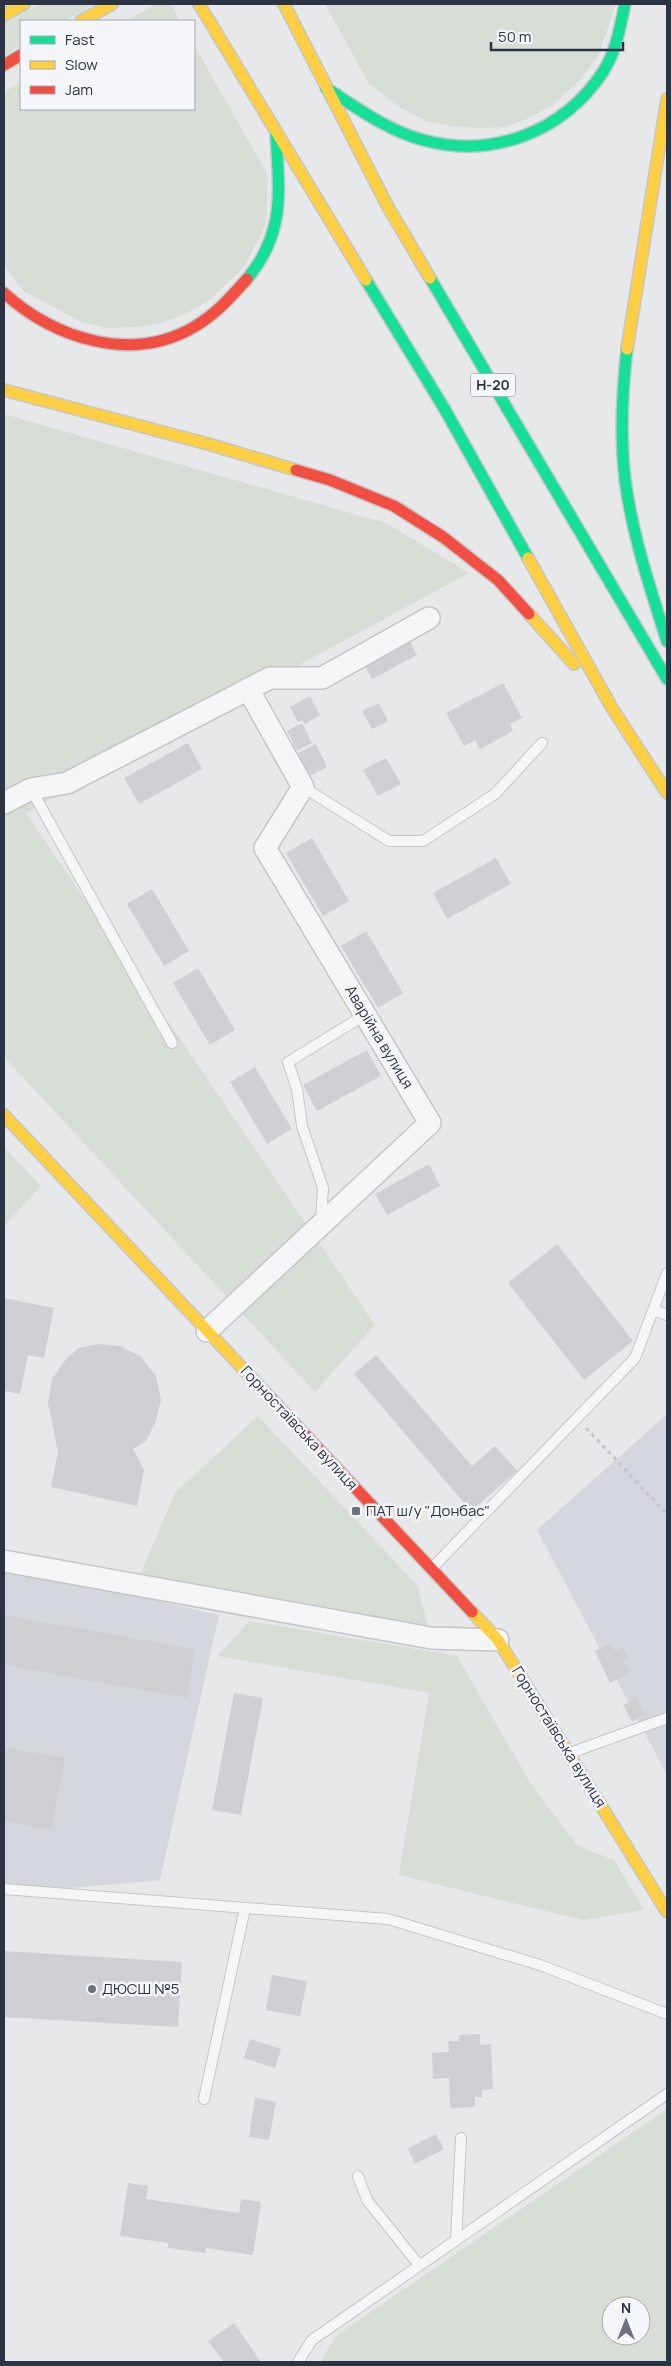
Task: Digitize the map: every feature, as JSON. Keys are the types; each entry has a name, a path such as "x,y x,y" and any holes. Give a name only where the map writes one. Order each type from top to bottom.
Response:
{"main road":[{"path":"4,15 24,4"},
{"path":"83,20 112,4"},
{"path":"199,4 444,408 612,708 667,793"},
{"name":"Н-20","path":"284,4 388,207 667,679"},
{"path":"326,88 382,122 423,140 458,146 493,145 521,140 550,126 575,107 596,84 612,55 621,31 625,4"},
{"path":"4,64 18,57"},
{"path":"4,73 18,57"},
{"path":"667,98 655,159 626,344 622,417 625,477 635,534 667,642"},
{"path":"4,293 16,306 38,321 85,340 116,345 147,343 176,336 202,321 226,303 246,280 263,259 274,234 278,203 276,132"},
{"path":"4,390 208,444 330,480 394,506 443,537 498,580 612,708"},
{"name":"Горностаївська вулиця","path":"4,1115 498,1640 667,1912"}],"street":[{"path":"4,803 31,788 67,783 270,678 322,678 429,618"},
{"path":"248,689 303,787"},
{"name":"Аварійна вулиця","path":"207,1330 430,1123 264,848 303,787"},
{"path":"4,1561 431,1638 498,1640"}],"lane":[{"path":"303,787 389,841 423,841 495,794 542,743"},
{"path":"31,788 172,1043"},
{"path":"320,1226 323,1188 302,1126 297,1089 288,1062 365,1015"},
{"path":"431,1568 635,1358 667,1273"},
{"path":"654,1310 667,1315"},
{"path":"569,1753 667,1718"},
{"path":"4,1889 388,1919 540,1965 667,2014"},
{"path":"204,2099 245,1908"},
{"path":"298,2362 312,2340 667,2094"},
{"path":"456,2240 461,2138"},
{"path":"358,2176 367,2200 419,2265"}],"path":[{"path":"577,1419 667,1514"}],"shaded area":[{"path":"40,4 96,4 67,20 20,20 20,47 4,56 4,24"},
{"path":"156,4 171,4 179,20 128,20"},
{"path":"325,4 616,4 598,57 578,82 551,106 527,119 505,127 479,128 452,126 426,121 398,106 369,84"},
{"path":"195,47 268,175 266,224 246,264 211,299 189,312 161,323 138,327 107,328 81,322 24,291 4,266 4,92 20,83 20,110 195,110"},
{"path":"4,414 386,523 469,573 26,813 375,1325 315,1392 4,1057"},
{"path":"4,1147 41,1186 4,1226"},
{"path":"667,1414 667,1775 537,1530"},
{"path":"258,1416 417,1585 431,1638 135,1586 175,1493"},
{"path":"4,1566 219,1615 160,1880 4,1894"},
{"path":"249,1621 457,1656 531,1784 578,1846 614,1860 644,1910 583,1920 399,1875 429,1693 218,1656"},
{"path":"667,2109 667,2362 320,2362 337,2335"}],"building":[{"path":"408,638 417,655 372,679 363,663"},
{"path":"503,683 522,718 510,724 513,731 480,749 475,740 464,746 446,713"},
{"path":"310,696 320,715 305,724 302,720 298,722 290,707"},
{"path":"379,703 388,721 372,729 362,711"},
{"path":"302,723 312,743 297,751 287,731"},
{"path":"188,743 202,769 139,804 124,778"},
{"path":"316,744 327,767 309,776 298,753"},
{"path":"386,758 401,784 378,796 363,770"},
{"path":"312,838 349,901 323,916 286,853"},
{"path":"496,858 511,884 447,919 433,893"},
{"path":"152,889 189,951 164,966 127,904"},
{"path":"366,931 403,993 378,1008 341,946"},
{"path":"198,968 235,1030 210,1045 173,983"},
{"path":"367,1050 381,1076 317,1111 303,1085"},
{"path":"255,1067 292,1129 267,1144 230,1082"},
{"path":"429,1164 440,1186 387,1215 375,1194"},
{"path":"557,1244 633,1341 584,1380 508,1283"},
{"path":"4,1298 54,1308 44,1358 28,1355 20,1394 4,1391"},
{"path":"99,1344 121,1346 141,1357 156,1376 161,1400 156,1421 146,1441 133,1449 144,1470 137,1506 51,1487 58,1452 48,1403 52,1379 66,1359 79,1348"},
{"path":"376,1355 472,1466 495,1446 517,1471 471,1511 354,1374"},
{"path":"4,1615 195,1649 187,1698 4,1665"},
{"path":"611,1643 615,1651 623,1647 629,1657 623,1660 629,1673 610,1683 595,1651"},
{"path":"234,1693 263,1698 241,1815 212,1810"},
{"path":"636,1698 645,1714 632,1722 623,1705"},
{"path":"4,1747 65,1758 51,1830 4,1821"},
{"name":"ДЮСШ №5","path":"4,1951 182,1962 178,2027 4,2017"},
{"path":"272,1975 307,1981 300,2016 266,2010"},
{"path":"480,2034 480,2045 491,2044 493,2089 482,2090 482,2097 475,2097 475,2107 450,2108 449,2078 433,2079 432,2053 449,2052 448,2041 459,2041 459,2035"},
{"path":"250,2039 281,2049 275,2068 244,2058"},
{"path":"255,2098 276,2102 269,2140 249,2137"},
{"path":"436,2134 444,2149 415,2164 408,2148"},
{"path":"128,2183 148,2186 146,2199 239,2213 241,2199 261,2202 253,2255 206,2248 206,2253 168,2248 168,2243 120,2236"},
{"path":"234,2323 261,2362 224,2362 208,2341"}],"traffic: fast":[{"path":"326,88 373,118 410,136 449,145 475,146 500,143 524,136 547,125 568,111 587,93 603,72 611,56 617,40 625,4"},
{"path":"247,279 260,262 274,227 278,193 276,134"},
{"path":"430,278 667,679"},
{"path":"366,280 444,408 528,558"},
{"path":"627,349 622,414 622,447 625,479 637,540 667,641"}],"traffic: slow":[{"path":"4,15 24,4"},
{"path":"83,20 112,4"},
{"path":"199,4 366,280"},
{"path":"284,4 388,207 430,278"},
{"path":"627,349 667,99"},
{"path":"4,390 208,444 296,470"},
{"path":"528,558 612,708 667,793"},
{"path":"529,614 574,664"},
{"path":"4,1115 265,1392"},
{"path":"472,1612 498,1640 667,1912"}],"traffic: jam":[{"path":"4,65 20,56"},
{"path":"4,293 24,309 69,333 94,341 119,344 145,344 170,338 202,322 222,305 247,279"},
{"path":"296,470 330,480 394,506 443,537 498,580 529,614"},
{"path":"265,1392 472,1612"}],"place":[{"name":"ПАТ ш/у \"Донбас\"","path":"356,1511"},
{"name":"ДЮСШ №5","path":"92,1989"}]}
